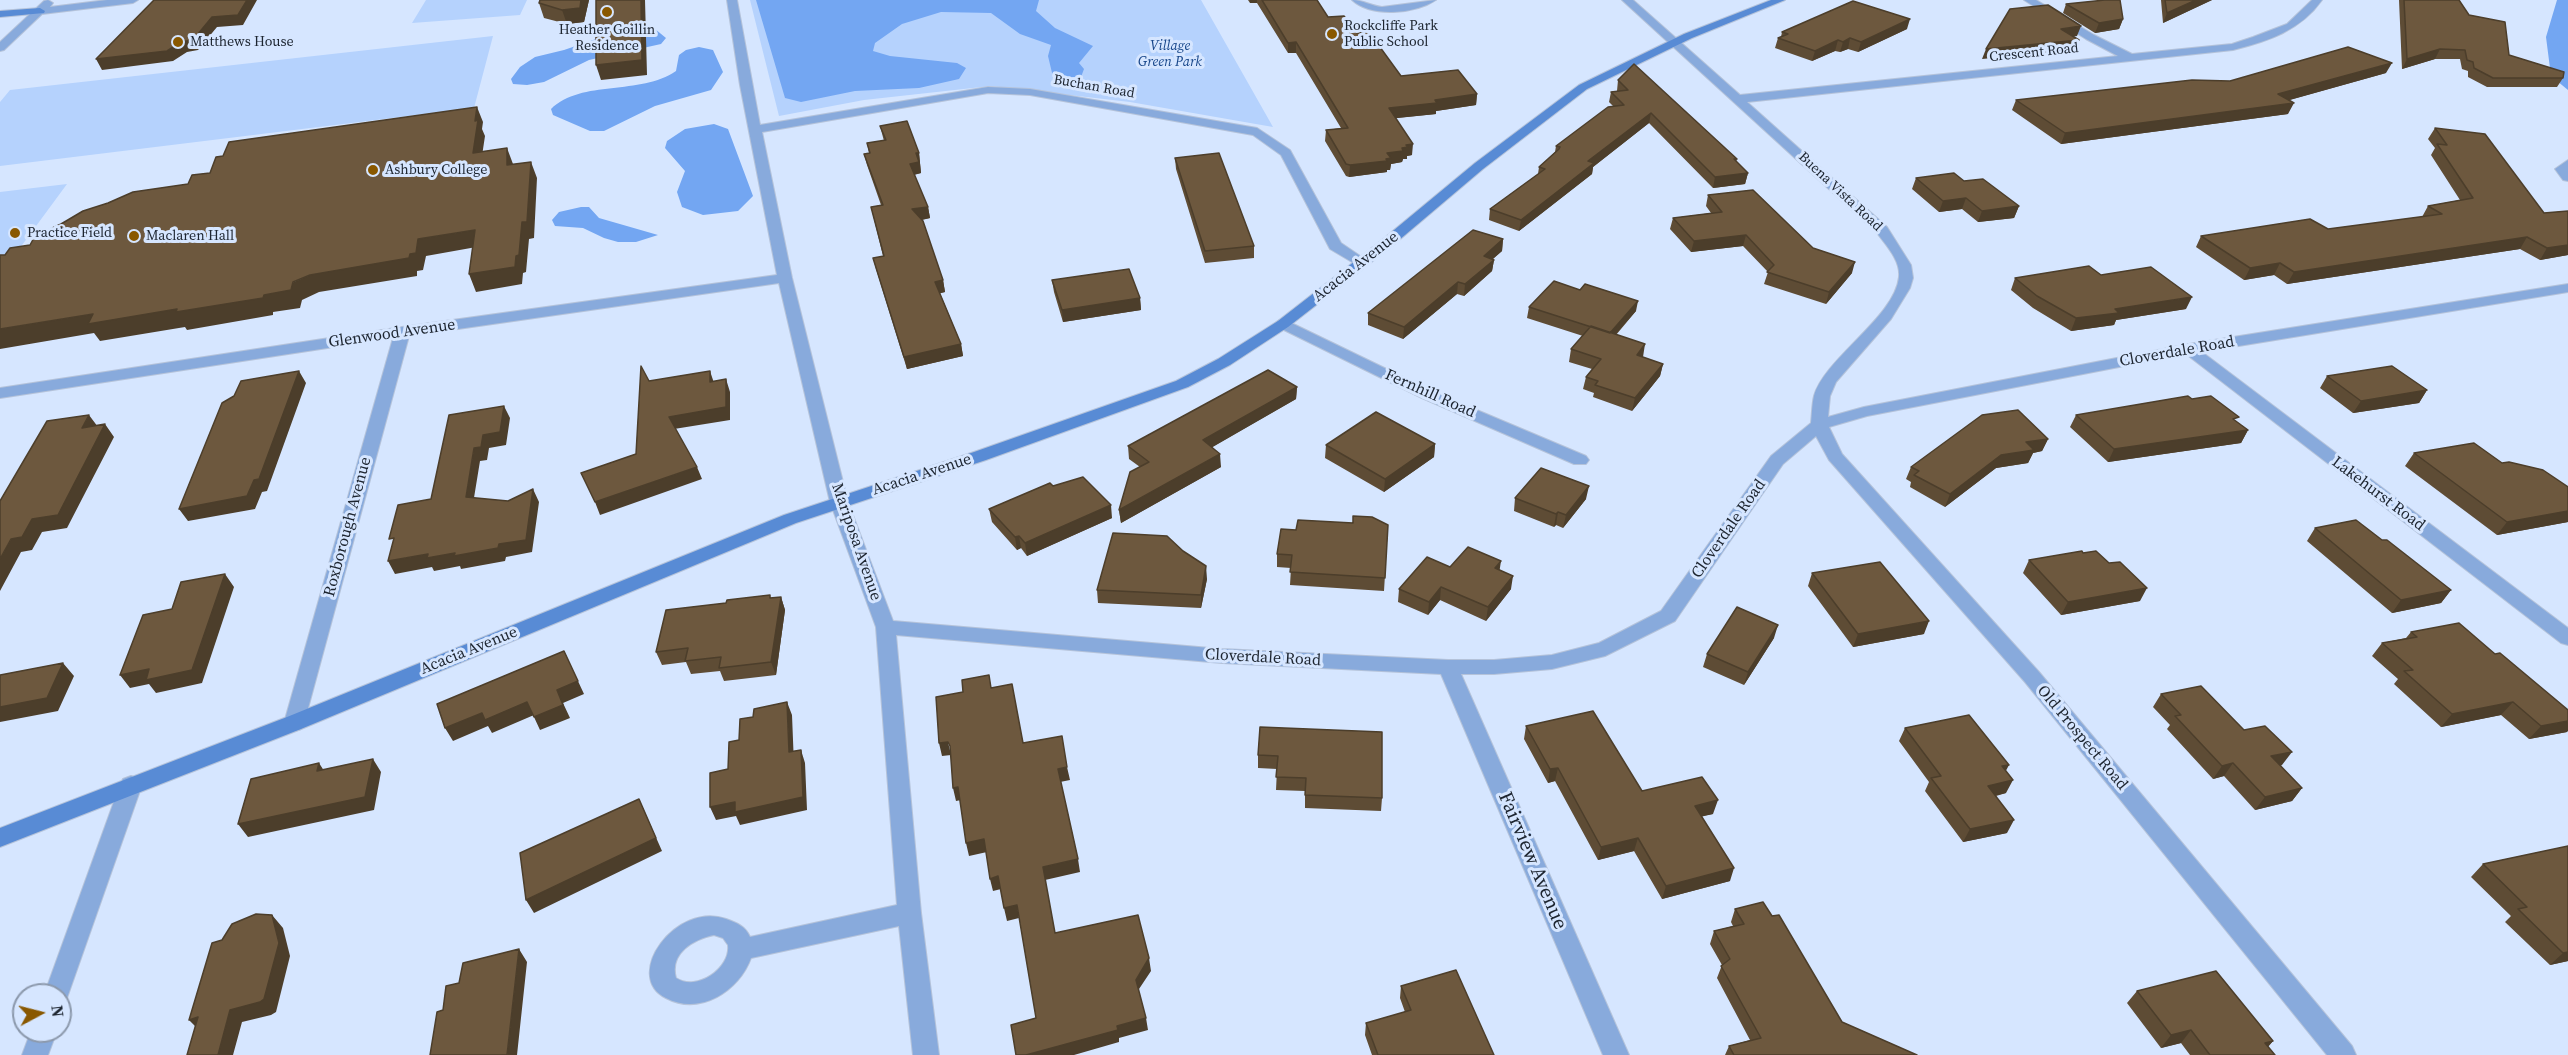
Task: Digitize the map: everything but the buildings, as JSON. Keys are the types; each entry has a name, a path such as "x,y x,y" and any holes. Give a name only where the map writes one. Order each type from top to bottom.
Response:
{"street":[{"path":"0,48 52,0"},
{"path":"0,14 134,0"},
{"name":"Mariposa Avenue","path":"732,0 785,278 839,502 886,627 909,913 926,1055"},
{"name":"Buena Vista Road","path":"1628,0 1881,230 1902,258 1906,279 1895,303 1829,381 1822,396 1819,425"},
{"name":"Acacia Avenue","path":"0,838 131,784 294,723 790,519 1182,384 1224,362 1283,324 1479,166 1583,87 1675,42 1780,0"},
{"path":"2029,0 2090,37 2131,58"},
{"name":"Crescent Road","path":"1739,99 2232,47 2276,35 2297,23 2317,0"},
{"name":"Buchan Road","path":"755,130 988,90 1030,92 1257,132 1286,153 1335,246 1362,262"},
{"path":"2568,164 2561,170 2568,177"},
{"name":"Glenwood Avenue","path":"0,393 402,332 785,278"},
{"name":"Cloverdale Road","path":"886,627 1222,656 1448,667 1494,667 1551,662 1605,649 1668,616 1777,460 1819,425 1864,412 2189,349 2568,288"},
{"name":"Fernhill Road","path":"1283,324 1428,395 1580,460"},
{"name":"Roxborough Avenue","path":"294,723 402,332"},
{"name":"Lakehurst Road","path":"2189,349 2568,638"},
{"name":"Old Prospect Road","path":"1819,425 1836,456 2032,677 2343,1055"},
{"name":"Fairview Avenue","path":"1448,667 1616,1055"},
{"path":"60,983 131,784"},
{"path":"741,950 909,913"}],"lane":[{"path":"1356,0 1367,6 1397,8 1432,0"}],"green space":[{"path":"426,0 527,0 520,15 412,23"},
{"name":"Village Green Park","path":"750,0 1201,0 1273,127 1130,102 991,86 864,100 779,116"},
{"path":"493,36 474,108 0,166 0,102 10,90"},
{"name":"Practice Field","path":"67,184 0,275 0,192"}],"shaded area":[{"path":"756,0 1039,0 1036,11 1055,28 1093,46 1079,63 1084,69 1081,77 1053,77 1048,56 1051,45 1020,34 991,13 941,12 902,24 875,43 873,51 890,56 957,63 966,68 959,79 919,88 855,91 801,102 785,98"},
{"path":"2557,0 2568,0 2568,90 2551,76 2546,37"},
{"path":"655,29 666,38 661,44 589,60 544,82 527,85 513,84 511,79 520,67 535,57 602,37"},
{"path":"699,47 713,50 723,72 711,90 655,106 604,131 590,131 553,115 551,109 579,94 662,79 676,71 679,55 686,50"},
{"path":"714,124 728,129 753,196 738,211 703,215 682,207 677,192 685,171 665,148 667,141 685,129"},
{"path":"589,207 599,218 658,235 636,242 618,242 583,228 555,226 552,220 559,212"}],"place":[{"name":"Heather Goillin Residence","path":"607,12"},
{"name":"Rockcliffe Park Public School","path":"1332,34"},
{"name":"Matthews House","path":"178,42"},
{"name":"Ashbury College","path":"373,170"},
{"name":"Practice Field","path":"15,233"},
{"name":"Maclaren Hall","path":"134,236"}]}
